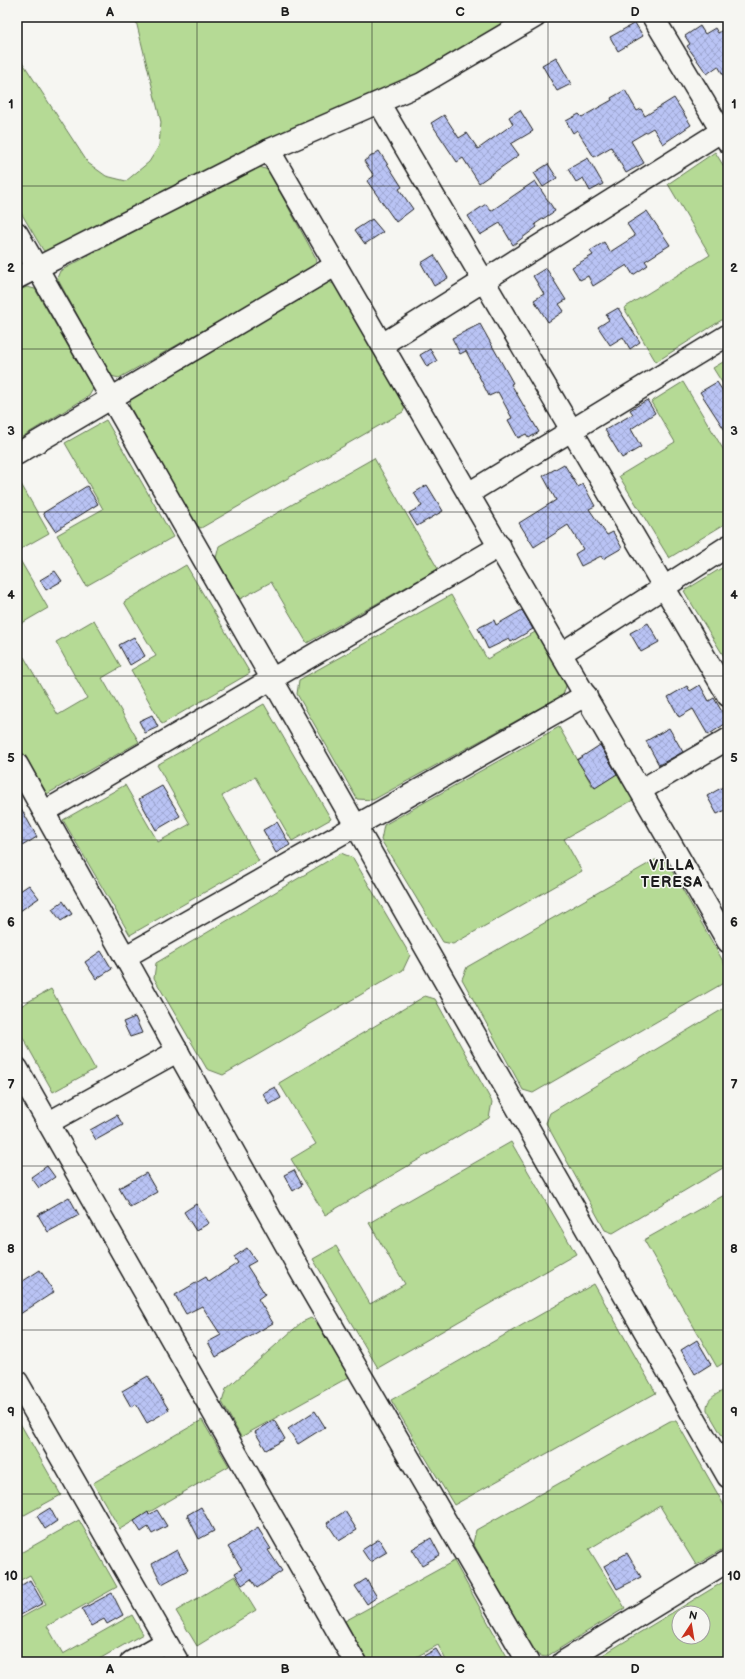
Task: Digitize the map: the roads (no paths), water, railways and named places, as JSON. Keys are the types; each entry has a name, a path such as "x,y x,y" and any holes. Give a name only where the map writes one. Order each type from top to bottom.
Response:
{"street":[{"path":"17,278 37,270 269,150 421,84 535,17"},
{"path":"382,344 484,280 726,133 653,17"},
{"path":"379,103 728,696"},
{"path":"269,150 562,652 728,942"},
{"path":"17,233 728,1477"},
{"path":"17,454 336,265"},
{"path":"469,493 728,335"},
{"path":"44,812 500,546"},
{"path":"562,652 663,586 728,546"},
{"path":"125,957 586,695"},
{"path":"641,790 728,739"},
{"path":"17,764 305,1279 528,1662"},
{"path":"48,1123 178,1051"},
{"path":"17,1068 355,1662"},
{"path":"17,1381 178,1662"},
{"path":"563,1662 728,1561"},
{"path":"131,1662 166,1642"}],"district":[{"name":"VILLA TERESA","path":"672,874"}]}
